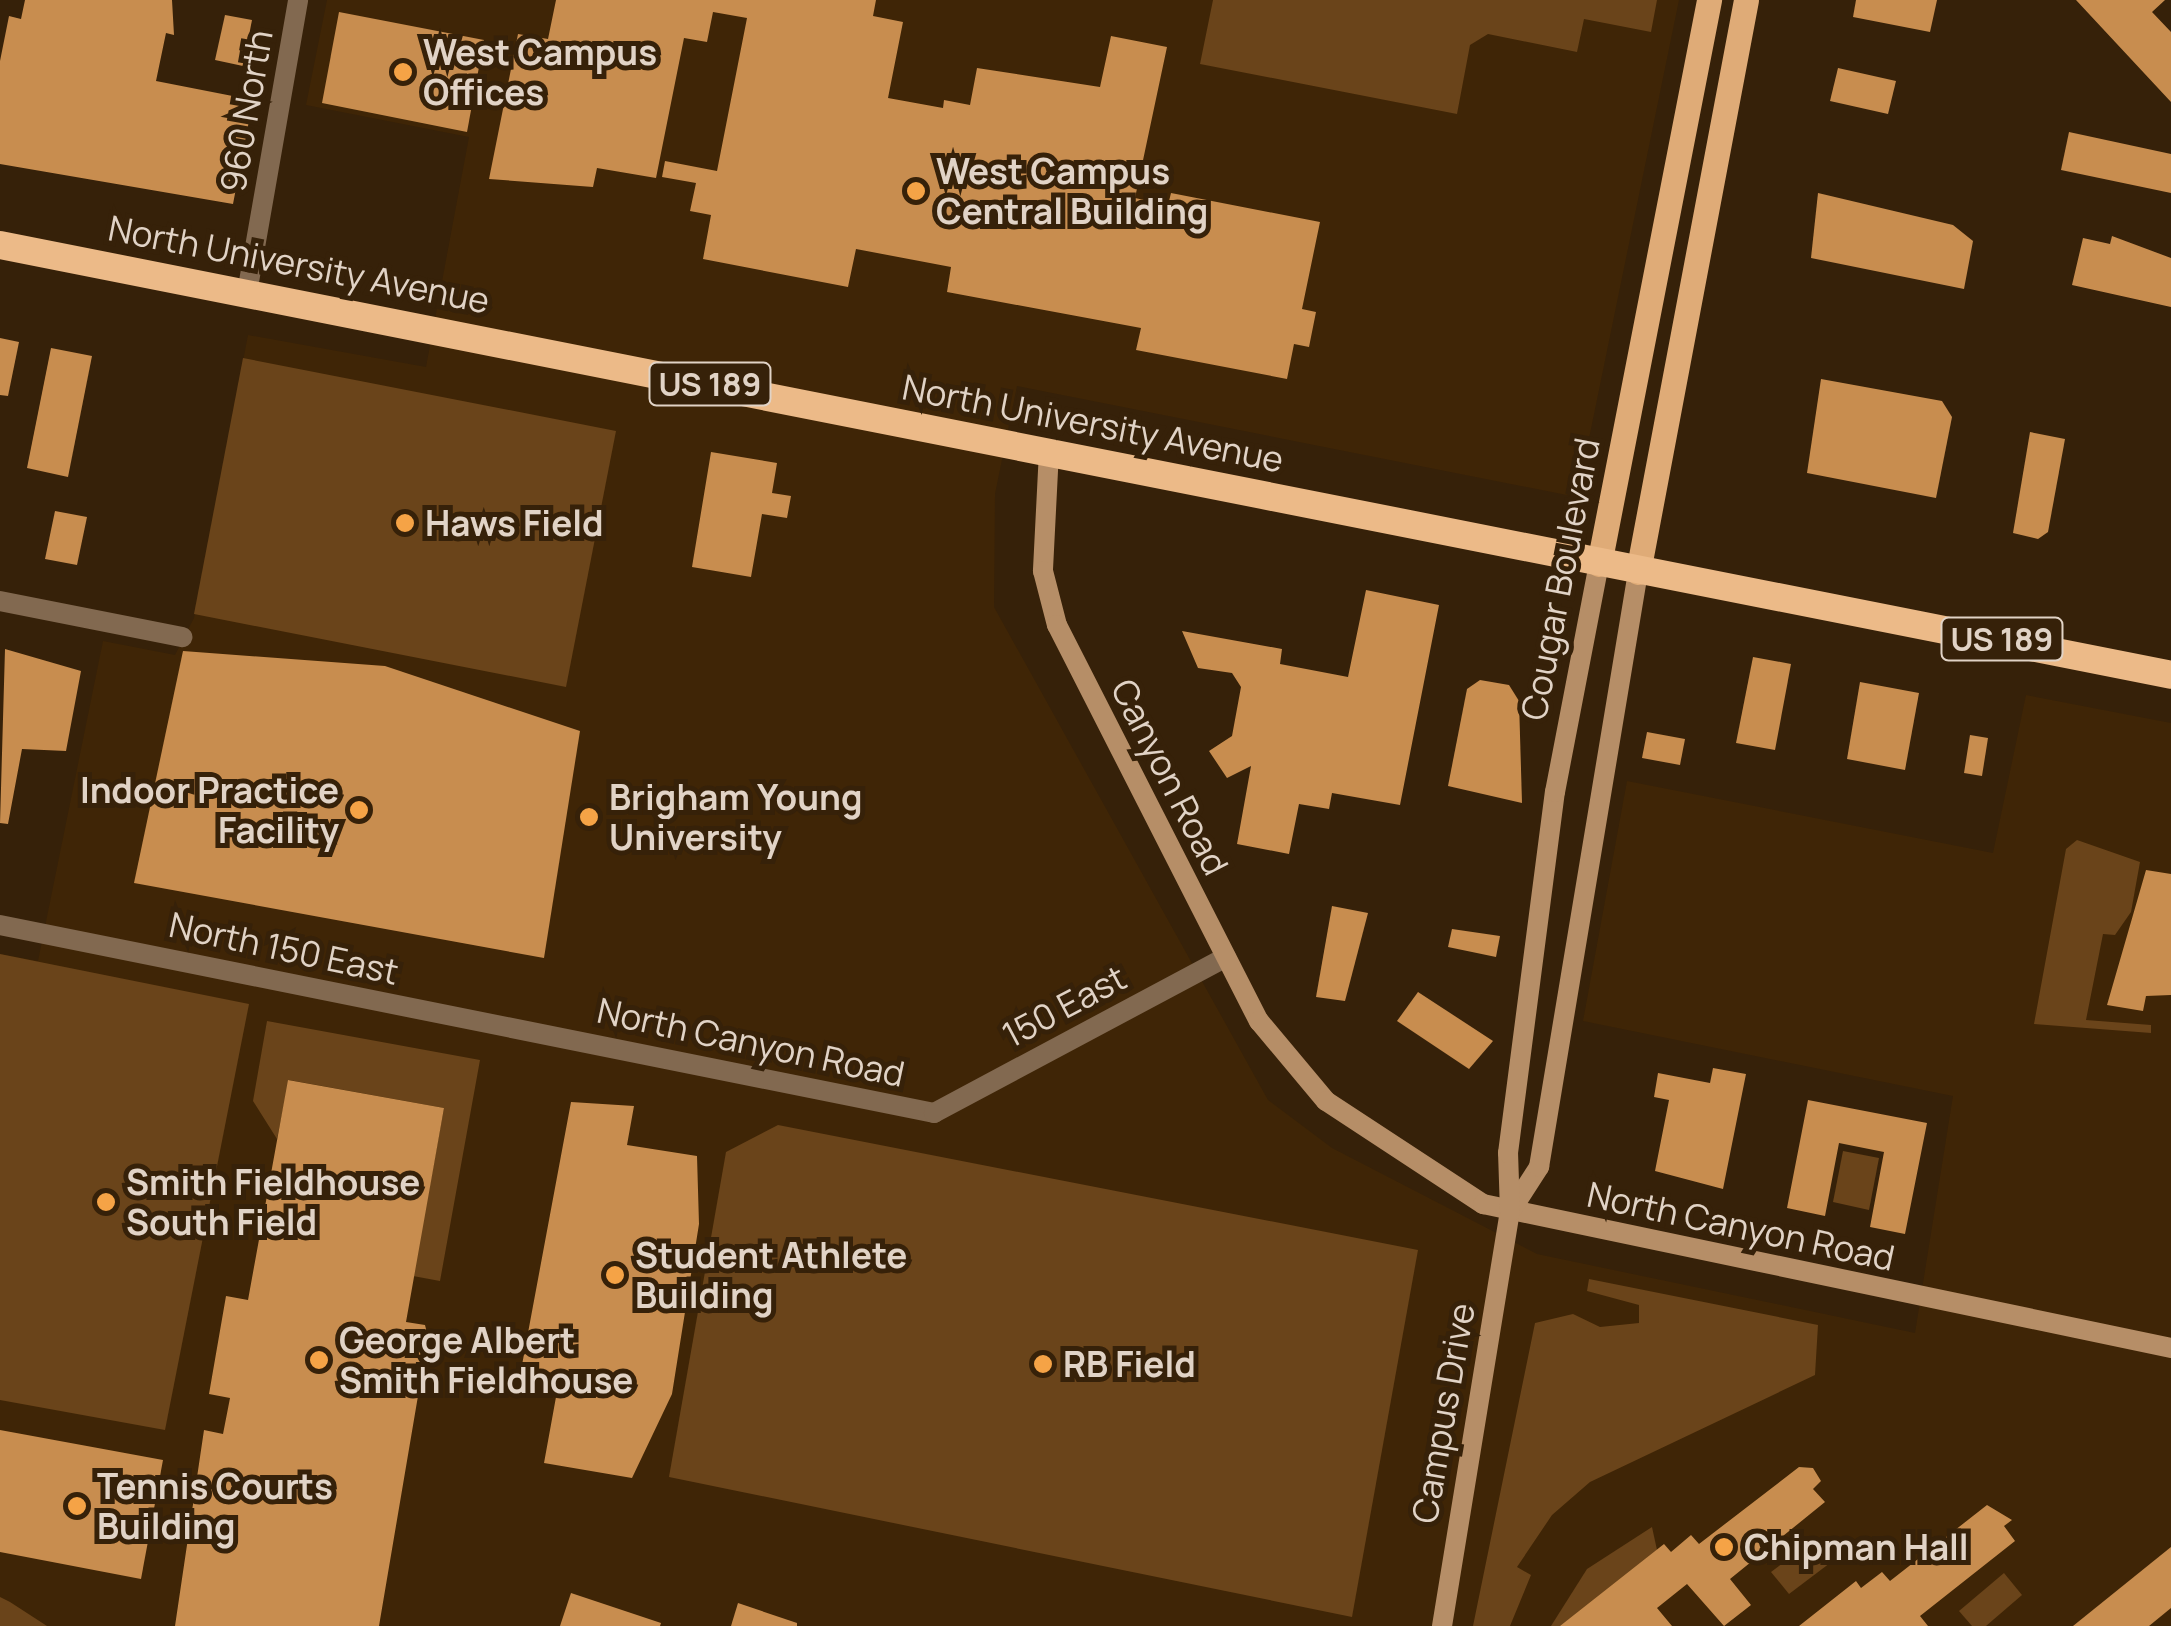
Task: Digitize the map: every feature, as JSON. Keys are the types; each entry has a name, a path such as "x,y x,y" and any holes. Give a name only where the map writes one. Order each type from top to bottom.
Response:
{"highway":[{"name":"North University Avenue","path":"0,245 2171,675"}],"main road":[{"name":"Cougar Boulevard","path":"1510,1212 1508,1153 1542,938 1555,792 1709,0"},
{"name":"Cougar Boulevard","path":"1510,1212 1539,1168 1638,572 1746,0"},
{"name":"Canyon Road","path":"1049,451 1042,572 1057,625 1259,1021 1326,1101"},
{"name":"North Canyon Road","path":"1326,1101 1445,1185 1510,1212 2171,1348"},
{"name":"Campus Drive","path":"1442,1626 1510,1212"}],"street":[{"name":"960 North","path":"247,293 298,0"},
{"path":"0,601 182,638"},
{"name":"North 150 East","path":"0,925 554,1037"},
{"name":"150 East","path":"934,1113 1226,957"},
{"name":"North Canyon Road","path":"554,1037 934,1113"}],"shaded area":[{"name":"Brigham Young University","path":"327,0 1679,0 1577,497 1017,386 995,494 994,607 1268,1100 1332,1148 1537,1254 1915,1333 1953,1096 1583,1021 1627,781 1993,853 2026,695 2171,723 2171,1626 0,1626 0,954 38,961 103,641 175,655 194,618 248,335 426,367 469,137 306,105"},
{"path":"1213,0 1657,0 1651,32 1584,19 1577,52 1488,34 1470,45 1457,114 1200,64"},
{"name":"Haws Field","path":"243,358 616,431 566,687 194,614"},
{"path":"2077,840 2140,862 2131,912 2115,935 2103,934 2086,1020 2151,1025 2151,1033 2034,1024 2066,849"},
{"name":"Smith Fieldhouse South Field","path":"0,954 249,1004 165,1430 0,1400"},
{"path":"267,1021 480,1060 440,1281 413,1276 444,1108 289,1080 277,1139 253,1101"},
{"name":"RB Field","path":"778,1125 1418,1250 1352,1617 669,1477 726,1152"},
{"path":"1843,1151 1879,1158 1869,1210 1833,1202"},
{"path":"1589,1279 1818,1325 1815,1375 1590,1482 1552,1515 1517,1567 1531,1575 1510,1626 1473,1626 1535,1323 1573,1314 1600,1327 1639,1323 1639,1305 1587,1291"},
{"path":"1652,1527 1657,1550 1564,1626 1551,1626 1587,1569"},
{"path":"1817,1537 1834,1560 1789,1594 1771,1572"},
{"path":"2004,1573 2022,1595 1986,1626 1972,1626 1959,1611"},
{"path":"0,1597 10,1602 47,1626 0,1626"}],"building":[{"path":"25,0 172,0 174,35 166,33 156,81 253,100 233,204 0,164 0,61 9,16 21,19"},
{"name":"West Campus Central Building","path":"556,0 876,0 873,16 903,22 888,98 943,108 944,100 970,105 977,68 1100,87 1111,36 1167,47 1135,198 1168,205 1171,193 1320,222 1302,309 1316,312 1309,347 1294,344 1287,379 1136,350 1141,328 947,292 951,267 856,249 848,287 703,259 711,215 690,211 696,183 662,177 665,161 717,171 747,18 713,12 707,42 684,38 656,178 597,168 593,187 489,179 518,34 548,39"},
{"path":"1856,0 1937,0 1930,32 1853,17"},
{"path":"2076,0 2165,0 2152,12 2171,32 2171,102"},
{"name":"West Campus Offices","path":"339,12 484,40 467,132 322,103"},
{"path":"225,15 252,20 243,66 215,60"},
{"path":"1838,68 1896,81 1888,114 1830,101"},
{"path":"2069,132 2171,154 2171,193 2061,170"},
{"path":"1818,193 1953,225 1973,241 1964,289 1811,258"},
{"path":"2112,236 2171,258 2171,307 2072,285 2083,238 2110,244"},
{"path":"0,338 19,342 8,396 0,395"},
{"path":"51,348 92,356 68,477 27,468"},
{"path":"1821,379 1942,401 1952,417 1936,498 1807,473"},
{"path":"2030,432 2065,439 2048,532 2038,539 2013,533"},
{"path":"711,452 777,463 772,493 791,496 787,518 762,514 751,577 692,567"},
{"path":"55,511 87,517 77,565 45,559"},
{"path":"1366,590 1439,605 1400,805 1332,793 1329,809 1299,804 1289,854 1237,844 1251,766 1227,778 1209,751 1232,736 1241,687 1232,673 1198,668 1182,631 1282,649 1280,664 1348,677"},
{"path":"5,649 81,671 66,751 22,749 8,824 0,823"},
{"name":"Indoor Practice Facility","path":"183,651 385,666 580,731 544,958 134,883"},
{"path":"1753,657 1791,664 1775,750 1736,743"},
{"path":"1480,680 1509,685 1519,701 1522,803 1448,786 1467,689"},
{"path":"1860,682 1919,693 1905,770 1847,759"},
{"path":"1647,732 1685,739 1680,765 1642,758"},
{"path":"1970,735 1988,738 1982,776 1964,773"},
{"path":"2146,870 2171,874 2171,995 2146,996 2143,1011 2107,1005"},
{"path":"1332,906 1368,913 1345,1001 1316,997"},
{"path":"1452,929 1500,936 1496,957 1448,947"},
{"path":"1418,992 1493,1041 1469,1069 1397,1021"},
{"path":"1713,1068 1746,1074 1723,1189 1655,1171 1669,1100 1654,1097 1658,1073 1710,1083"},
{"name":"George Albert Smith Fieldhouse","path":"288,1080 444,1108 406,1322 425,1325 428,1337 379,1626 175,1626 204,1430 223,1434 230,1398 209,1394 226,1296 248,1300"},
{"path":"1808,1100 1927,1123 1905,1234 1870,1227 1884,1152 1839,1143 1825,1216 1787,1208"},
{"name":"Student Athlete Building","path":"571,1102 634,1106 627,1145 697,1156 699,1224 672,1394 632,1478 544,1463 560,1375 522,1365"},
{"name":"Tennis Courts Building","path":"0,1430 163,1460 141,1579 0,1552"},
{"name":"Chipman Hall","path":"1799,1467 1813,1468 1821,1481 1813,1489 1825,1502 1730,1579 1751,1605 1724,1626 1687,1584 1657,1608 1672,1626 1560,1626 1664,1544 1671,1552 1691,1535 1699,1544"},
{"path":"1987,1505 2012,1520 2004,1526 2015,1541 1920,1616 1928,1626 1799,1626 1856,1581 1861,1588 1882,1572 1890,1581"},
{"path":"2171,1547 2171,1608 2149,1626 2073,1626"},
{"path":"571,1593 661,1623 660,1626 560,1626"},
{"path":"738,1603 797,1623 797,1626 731,1626"}],"place":[{"name":"West Campus Offices","path":"403,72"},
{"name":"West Campus Central Building","path":"916,191"},
{"name":"Haws Field","path":"405,523"},
{"name":"Indoor Practice Facility","path":"359,810"},
{"name":"Brigham Young University","path":"589,817"},
{"name":"Smith Fieldhouse South Field","path":"106,1202"},
{"name":"Student Athlete Building","path":"615,1275"},
{"name":"George Albert Smith Fieldhouse","path":"319,1360"},
{"name":"RB Field","path":"1043,1364"},
{"name":"Tennis Courts Building","path":"77,1506"},
{"name":"Chipman Hall","path":"1724,1547"}]}
